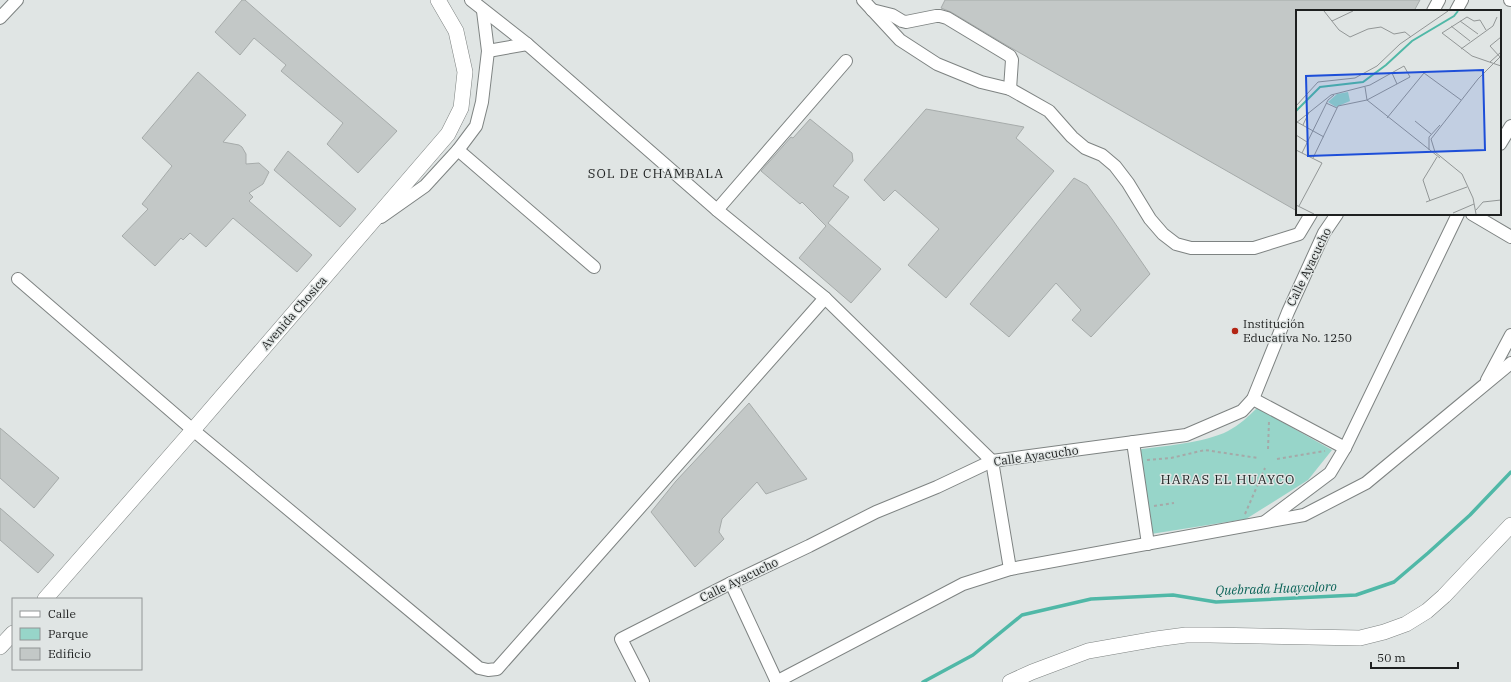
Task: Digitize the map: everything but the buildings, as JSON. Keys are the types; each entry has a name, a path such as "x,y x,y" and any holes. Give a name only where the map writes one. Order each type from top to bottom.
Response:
{"main road":[{"name":"Avenida Chosica","path":"46,598 448,134 461,108 465,72 456,31 438,0"},
{"path":"1010,682 1088,651 1156,639 1186,635 1360,638 1384,632 1406,624 1427,611 1444,596 1511,524"},
{"path":"0,647 12,634"}],"street":[{"path":"0,18 17,0"},
{"path":"471,0 483,11 527,44 717,210 825,298 992,461 1010,569"},
{"path":"863,0 900,40 937,64 981,82 1010,89 1049,111 1084,148 1102,155 1115,166 1128,183 1150,219 1163,234 1176,244 1191,248 1254,248 1299,234 1311,215"},
{"path":"1434,10 1439,0"},
{"path":"1457,10 1462,0"},
{"path":"872,10 892,15 902,21 940,16 1010,56 1012,60 1010,89"},
{"path":"369,226 425,186 458,150 476,126 482,102 488,51 483,11"},
{"path":"900,40 911,21"},
{"path":"488,51 527,44"},
{"path":"717,210 846,61"},
{"path":"1501,142 1511,126"},
{"path":"458,150 594,267"},
{"name":"Calle Ayacucho","path":"643,682 621,639 876,512 937,487 992,461 1186,435 1242,411 1253,399 1288,312 1324,233 1336,215"},
{"path":"1264,522 1330,473 1345,448 1458,215"},
{"path":"1474,215 1511,237"},
{"path":"18,279 193,430 479,668 488,670 497,669 825,298"},
{"path":"1484,384 1511,335"},
{"path":"731,583 776,682 963,584 1010,569 1304,515 1366,483 1511,362"},
{"path":"1253,399 1345,448"},
{"path":"1133,442 1148,544"}],"path":[{"path":"1268,449 1269,408"},
{"path":"1277,459 1345,448"},
{"path":"1136,462 1170,458 1205,450 1258,458"},
{"path":"1239,527 1265,468"},
{"path":"1143,508 1174,503"}],"green space":[{"path":"1257,408 1332,450 1308,480 1246,519 1151,534 1136,450 1183,444 1219,435 1236,426"}],"waterway":[{"name":"Quebrada Huaycoloro","path":"923,682 973,655 1022,615 1091,599 1173,595 1216,602 1356,595 1394,582 1470,515 1511,472"}],"place":[{"name":"Institución Educativa No. 1250","path":"1235,331"}],"district":[{"name":"SOL DE CHAMBALA","path":"656,173"},
{"name":"HARAS EL HUAYCO","path":"1228,479"}]}
